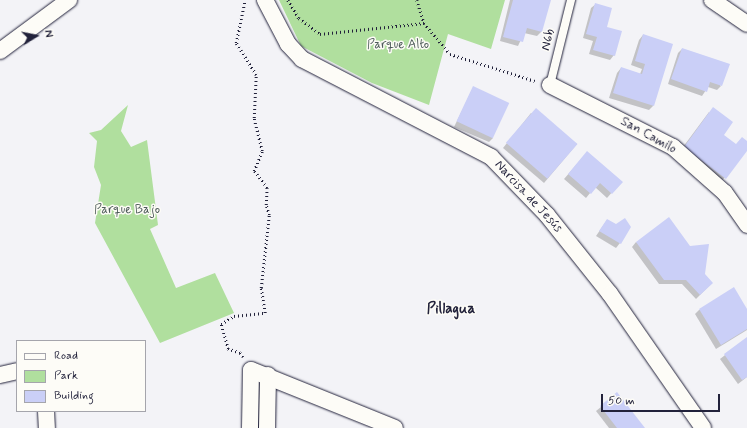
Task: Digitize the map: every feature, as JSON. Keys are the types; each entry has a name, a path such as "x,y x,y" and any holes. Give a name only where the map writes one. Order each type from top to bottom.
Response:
{"street":[{"path":"0,51 70,0"},
{"name":"Narcisa de Jesús","path":"265,0 288,44 302,59 491,157 547,215 610,294 703,428"},
{"path":"712,0 747,24"},
{"name":"San Camilo","path":"550,85 674,147 725,193 747,225"},
{"path":"250,428 251,370 268,375 395,428"},
{"path":"0,375 16,371"},
{"path":"267,428 268,375"},
{"path":"46,412 47,428"}],"lane":[{"name":"N6b","path":"550,85 571,0"}],"path":[{"path":"245,0 236,43 256,75 254,118 262,151 254,171 266,188 266,205 269,215 261,288 266,313 234,316 221,324 228,349 240,353 251,370"},
{"path":"288,0 299,18 320,34 424,22"},
{"path":"417,0 424,22 450,54 550,85"}],"green space":[{"name":"Parque Alto","path":"279,0 505,0 491,49 448,34 429,105 372,83 301,46"},
{"name":"Parque Bajo","path":"128,105 121,131 131,147 147,140 158,225 150,229 176,288 215,273 234,313 160,343 95,223 101,185 94,167 97,141 89,133 101,130"}],"building":[{"path":"513,0 551,0 542,32 527,28 523,42 503,37"},
{"path":"595,3 612,8 607,27 622,31 615,56 593,50 597,37 586,34"},
{"path":"643,34 673,44 654,106 613,93 621,67 642,74 645,64 635,61"},
{"path":"682,48 730,64 722,86 710,82 707,92 671,79"},
{"path":"473,86 509,103 493,138 457,121"},
{"path":"713,107 733,122 724,135 736,144 742,137 747,141 747,151 726,179 684,147"},
{"path":"536,108 578,144 547,179 506,143"},
{"path":"587,151 623,182 612,194 600,183 591,194 568,174"},
{"path":"669,217 690,246 709,244 705,274 713,283 700,295 686,280 664,280 636,242"},
{"path":"625,218 631,227 621,244 599,231 607,219 616,224"},
{"path":"734,287 747,309 747,329 721,345 699,309"},
{"path":"747,337 747,377 742,380 724,354"},
{"path":"617,392 645,428 617,428 600,406"}],"district":[{"name":"Pillagua","path":"451,310"}]}
